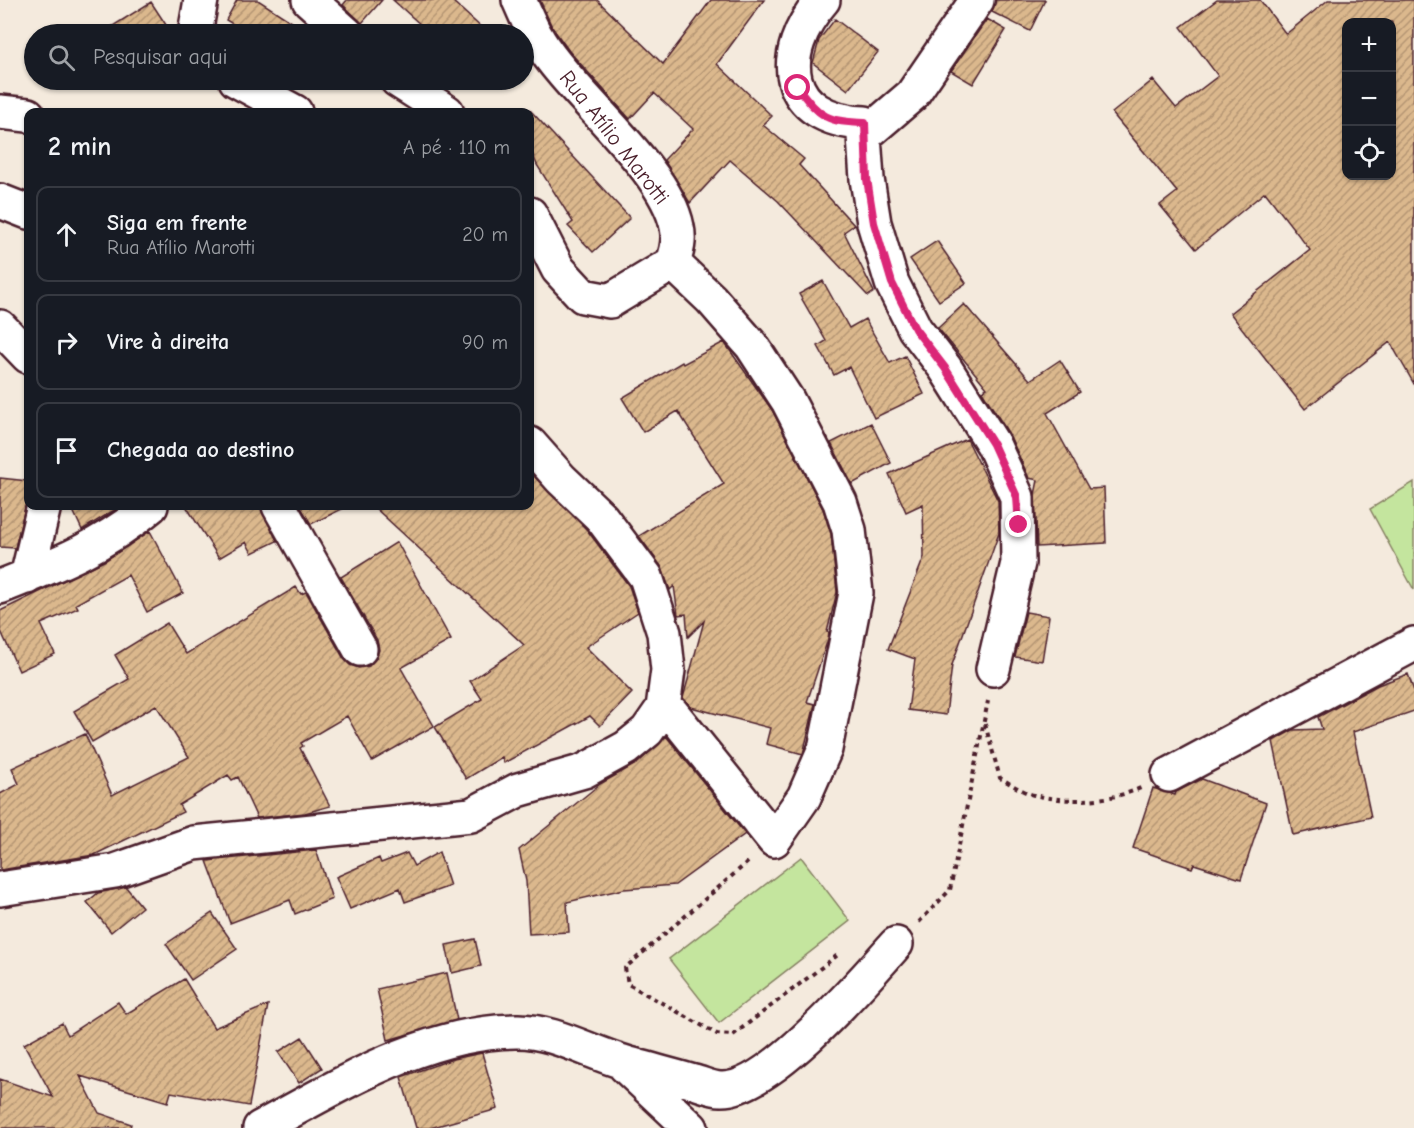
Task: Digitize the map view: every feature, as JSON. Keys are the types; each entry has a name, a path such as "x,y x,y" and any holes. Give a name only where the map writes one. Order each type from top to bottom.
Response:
{"street":[{"path":"197,24 201,0"},
{"path":"309,0 336,24"},
{"name":"Rua Atílio Marotti","path":"519,0 530,24"},
{"path":"823,0 811,14 797,38 791,63 798,88 818,113 841,122 865,123 867,179 874,223 892,283 915,329 945,368 993,444 1017,497 1018,563 993,669"},
{"path":"864,136 912,96 977,0"},
{"name":"Rua Atílio Marotti","path":"534,32 539,42 649,174 670,204 679,244 674,263"},
{"path":"254,90 288,108"},
{"path":"413,90 441,108"},
{"path":"0,112 24,115"},
{"path":"0,201 24,210"},
{"path":"534,222 558,269 583,296 609,301 674,263 711,299 752,346 788,401 840,502 849,530 856,593 825,749 804,797 774,840 672,713 663,708"},
{"path":"0,327 24,352"},
{"path":"0,889 115,871 194,843 471,815 518,790 584,771 626,748 647,731 663,708 668,670 664,633 646,577 601,517 561,479 534,449"},
{"path":"14,582 42,510"},
{"path":"14,582 78,556 115,534 146,510"},
{"path":"281,510 360,649"},
{"path":"1169,775 1414,644"},
{"path":"260,1128 414,1051 470,1034 518,1031 545,1036 620,1062 722,1090 756,1079 834,1012 896,944"},
{"path":"620,1062 691,1128"}],"path":[{"path":"896,944 950,890 985,724 993,669"},
{"path":"985,724 1000,778 1033,794 1078,801 1124,795 1169,775"},
{"path":"774,840 625,968 628,984 717,1034 733,1035 843,951"}],"green space":[{"path":"1414,482 1414,590 1370,509"},
{"path":"801,857 850,921 719,1023 669,959"}],"building":[{"path":"237,0 258,0 295,24 233,24 226,20"},
{"path":"347,0 382,0 362,23 343,5"},
{"path":"393,0 451,0 477,24 420,24"},
{"path":"540,0 597,0 663,64 711,0 764,0 717,64 772,116 763,125 804,159 799,165 854,225 844,232 874,292 868,296 778,201 730,160 690,203 664,160 693,129 654,93 630,119 569,51 552,27"},
{"path":"996,0 1045,0 1030,31 992,12"},
{"path":"1217,0 1260,0 1286,34 1328,0 1414,0 1414,384 1390,342 1305,409 1230,313 1310,250 1265,192 1196,249 1160,205 1177,192 1112,113 1153,80 1176,108 1218,76 1181,27"},
{"path":"151,2 165,24 116,24"},
{"path":"835,19 878,52 848,90 813,63 819,40"},
{"path":"987,19 1006,30 973,84 951,71"},
{"path":"534,114 630,218 593,252 568,226 573,222 534,158"},
{"path":"937,241 966,283 939,301 910,259"},
{"path":"823,281 849,328 865,319 890,363 905,356 924,394 874,418 849,367 834,375 818,346 826,341 799,294"},
{"path":"964,304 1030,380 1060,360 1080,392 1047,413 1089,489 1104,488 1106,543 1037,547 1035,495 1038,480 1029,478 1009,434 982,391 987,388 938,328"},
{"path":"724,342 772,410 823,509 831,534 837,592 827,632 829,632 828,639 807,702 815,704 803,754 766,744 770,728 691,707 683,698 704,621 688,637 686,614 678,615 674,586 670,590 661,566 639,536 724,484 678,411 643,432 622,398 682,362 683,364"},
{"path":"871,423 891,463 852,484 831,443"},
{"path":"967,439 998,501 999,533 952,665 946,715 908,710 915,659 888,649 924,557 923,504 906,512 889,474"},
{"path":"534,476 587,530 629,586 638,612 586,647 632,693 600,726 590,716 504,763 502,757 466,779 435,727 482,699 470,681 524,645 377,510 534,510"},
{"path":"0,478 24,481 24,510 15,548 0,547"},
{"path":"73,510 114,510 82,530"},
{"path":"189,510 262,510 277,541 252,553 246,542 219,558"},
{"path":"302,510 340,510 311,524"},
{"path":"150,531 183,593 147,612 128,575 76,604 78,608 41,624 55,654 19,671 0,629 0,611 106,560"},
{"path":"397,542 451,640 401,668 434,726 372,761 347,716 301,743 303,746 300,748 330,806 305,813 257,818 238,777 232,780 228,775 179,805 183,812 94,855 0,870 0,794 19,784 12,768 85,734 112,795 189,757 156,705 92,742 74,711 129,679 115,655 167,623 186,654 296,587 301,594 306,592 344,659 350,665 359,668 369,666 379,650 377,640 341,577"},
{"path":"1026,612 1049,616 1042,661 1015,657"},
{"path":"1408,674 1414,691 1414,711 1353,732 1371,817 1293,835 1273,741 1293,730 1322,729 1318,717 1378,685"},
{"path":"666,736 745,834 675,885 624,889 567,902 569,932 529,934 526,881 519,850 600,784 638,763"},
{"path":"1202,779 1266,803 1241,879 1194,864 1192,868 1133,848 1153,788 1175,795 1176,792"},
{"path":"316,850 332,899 295,914 290,900 230,923 207,861"},
{"path":"439,852 450,886 405,902 400,888 350,909 336,877 379,858 381,863 407,853 414,866"},
{"path":"126,887 142,907 111,932 87,902 98,893"},
{"path":"212,913 237,949 191,980 166,944"},
{"path":"475,939 481,966 452,973 446,945"},
{"path":"447,973 457,1020 388,1040 377,989"},
{"path":"184,979 214,1028 268,1005 249,1106 171,1092 168,1102 80,1076 99,1113 131,1124 130,1128 0,1128 0,1079 53,1097 24,1044 62,1023 68,1035 118,1002 126,1014"},
{"path":"302,1037 322,1068 299,1083 278,1052"},
{"path":"482,1053 498,1109 430,1128 416,1128 401,1077 453,1059"}],"route":[{"path":"798,88 818,113 841,122 865,123 867,179 874,223 892,283 915,329 945,368 993,444 1017,497 1019,525"}]}
